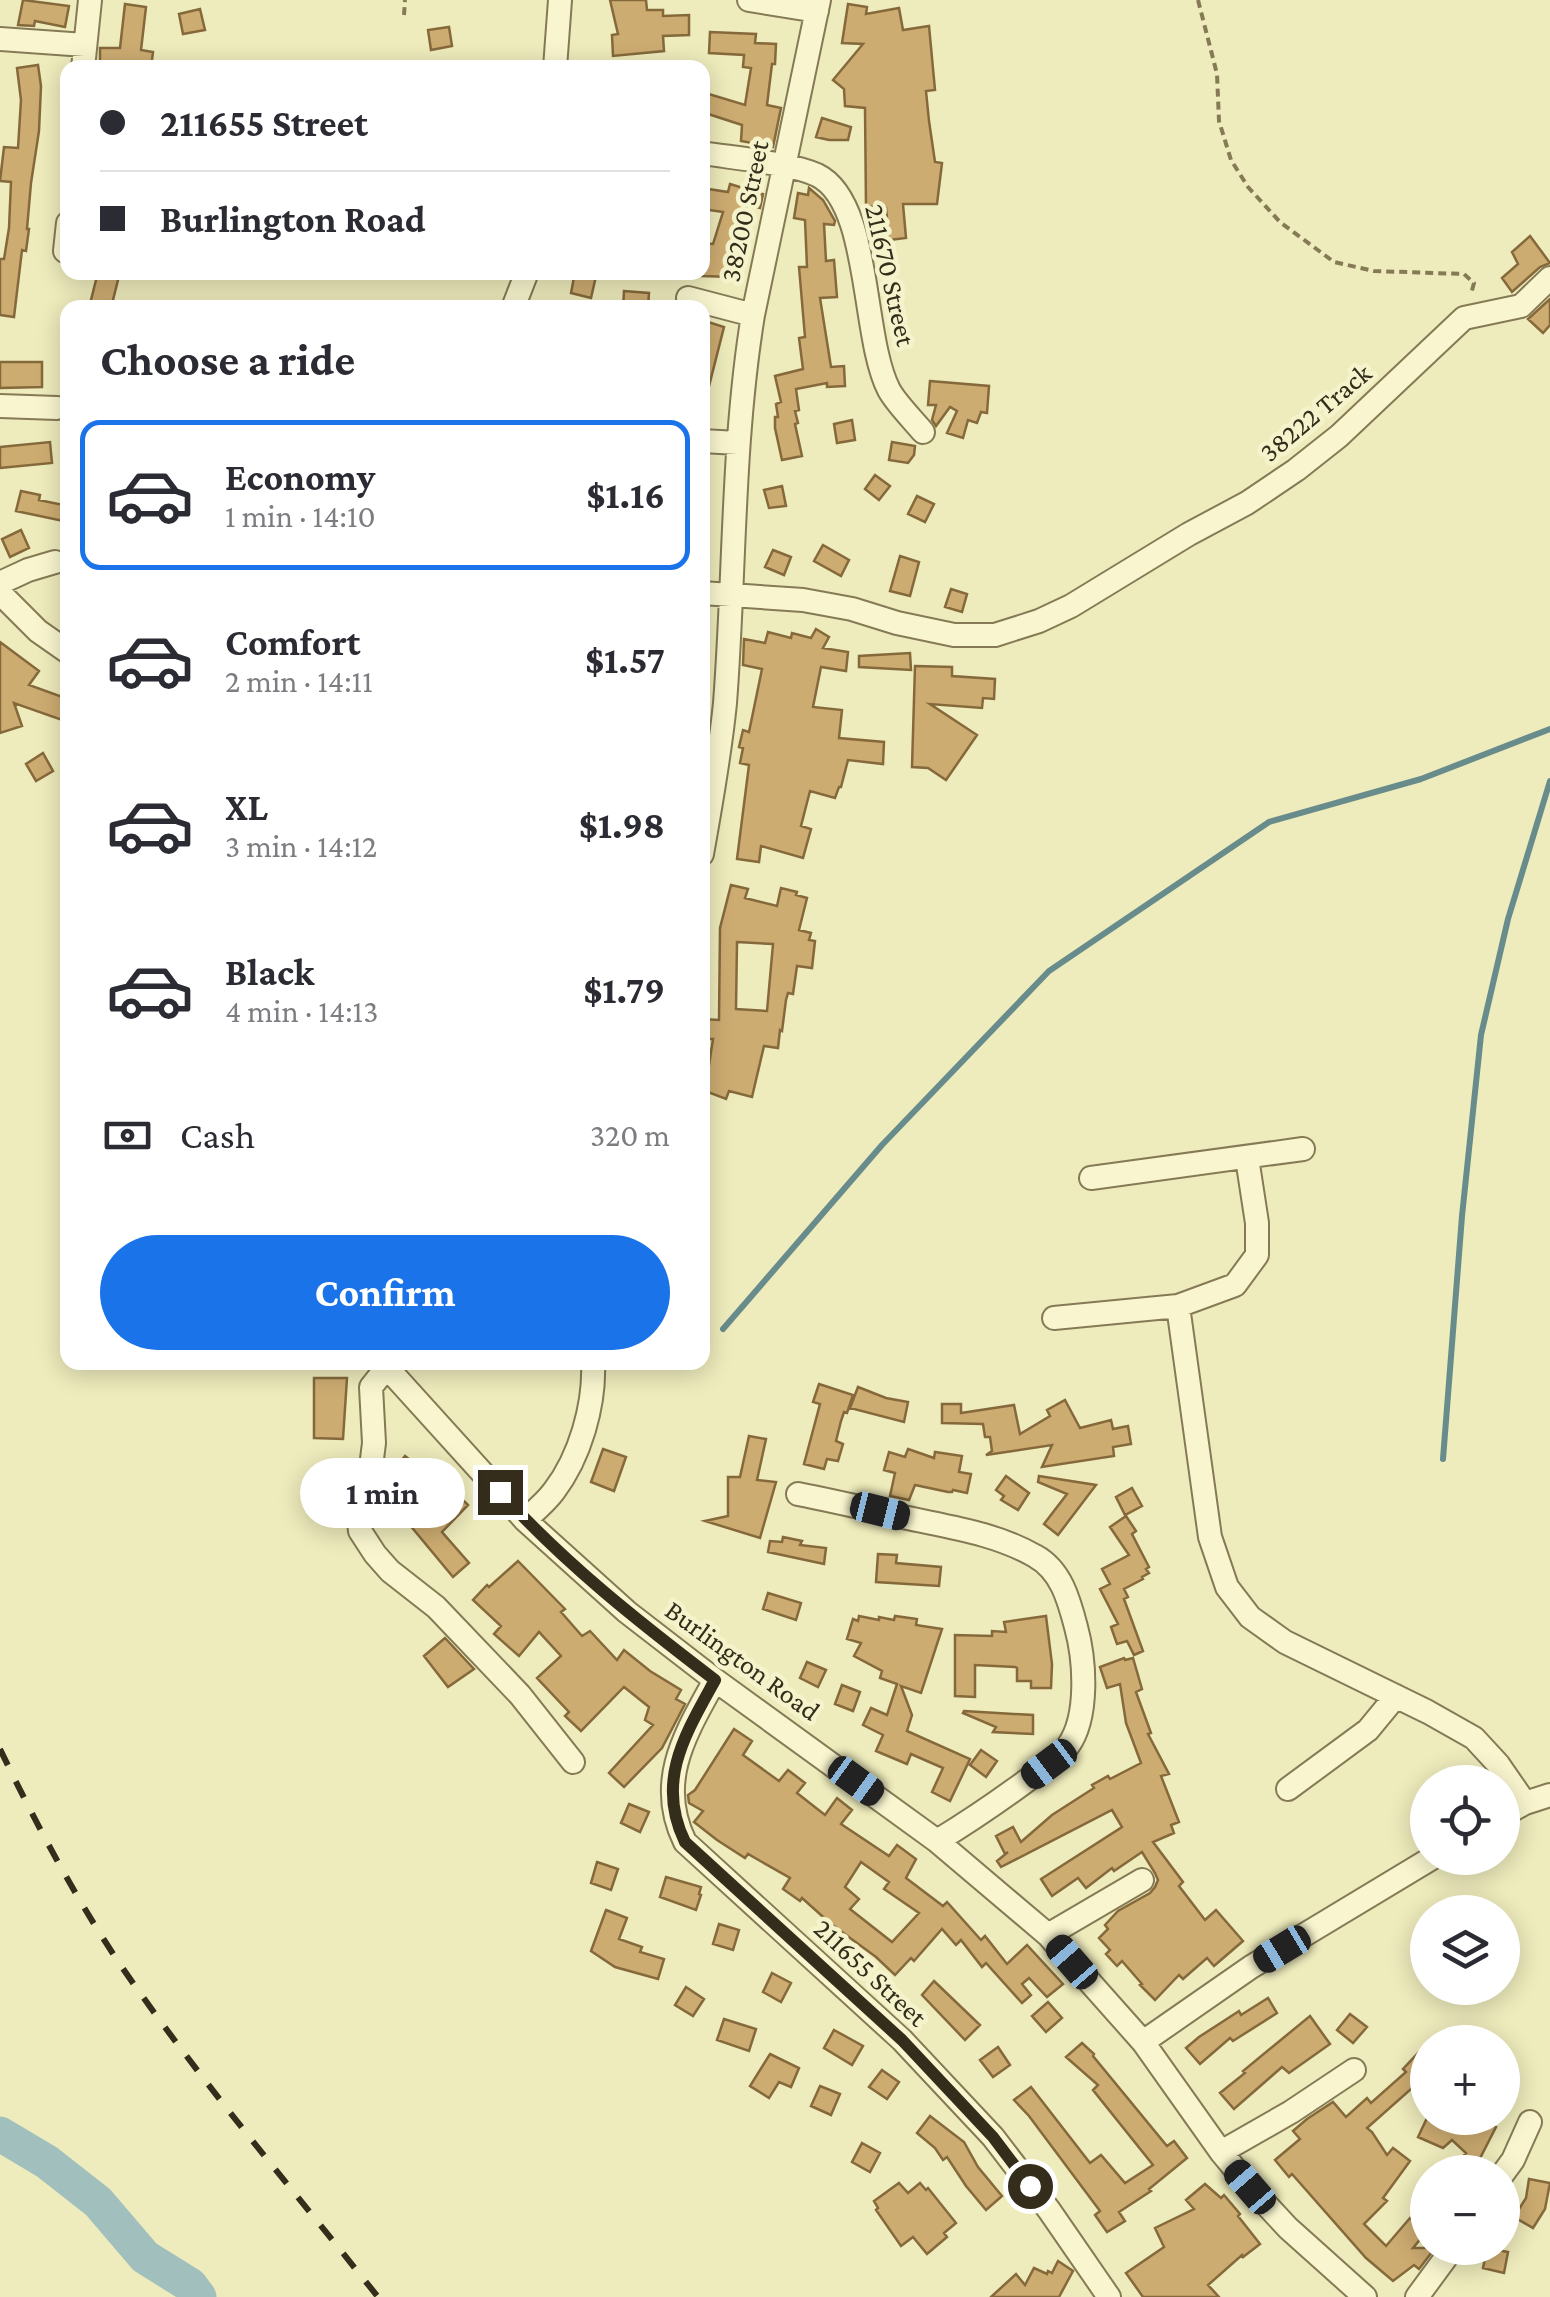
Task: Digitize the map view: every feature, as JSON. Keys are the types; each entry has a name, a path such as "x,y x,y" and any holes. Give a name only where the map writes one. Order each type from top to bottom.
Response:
{"street":[{"path":"0,39 84,56 90,0"},
{"path":"556,60 560,0"},
{"path":"749,0 818,6"},
{"name":"38200 Street","path":"710,799 724,704 745,360 818,6"},
{"name":"211670 Street","path":"710,155 785,167 818,175 831,184 850,216 857,238 870,324 889,392 923,432"},
{"path":"1464,318 1521,306 1550,278"},
{"path":"688,298 696,300"},
{"path":"710,304 752,314"},
{"name":"38222 Track","path":"710,594 803,600 954,635 995,635 1039,622 1247,503 1296,470 1464,318"},
{"path":"0,406 57,408"},
{"path":"710,441 738,443"},
{"path":"0,583 55,562"},
{"path":"0,593 60,646"},
{"path":"1091,1178 1303,1149"},
{"path":"1054,1318 1178,1306 1236,1285 1256,1255 1247,1158"},
{"path":"1178,1306 1210,1537 1226,1587 1250,1618 1285,1642 1474,1738 1498,1764 1525,1804"},
{"path":"381,1370 371,1387 374,1443 358,1512 360,1531 390,1571 436,1607 520,1695 573,1762"},
{"name":"Burlington Road","path":"389,1370 526,1520 627,1612 938,1841 1048,1935 1142,2042 1221,2152 1288,2228 1365,2297"},
{"path":"526,1520 555,1490 584,1430 591,1406 593,1370"},
{"path":"798,1494 952,1526 1007,1542 1052,1568 1069,1600 1078,1632 1083,1690 1079,1719 1067,1747 1020,1786 938,1841"},
{"name":"211655 Street","path":"715,1680 678,1752 673,1778 674,1816 685,1842 902,2040 993,2137 1109,2297"},
{"path":"1288,1789 1368,1730 1396,1696"},
{"path":"1520,1807 1550,1795"},
{"path":"1142,2042 1251,1967 1410,1871"},
{"path":"1048,1935 1142,1880"},
{"path":"1221,2152 1354,2070"},
{"path":"1515,2155 1530,2122"},
{"path":"1417,2297 1441,2265"}],"path":[{"path":"404,15 405,0"},
{"path":"1198,0 1217,74 1219,121 1231,160 1248,187 1280,222 1334,262 1374,271 1464,274 1474,283 1464,318"}],"building":[{"path":"23,0 69,6 65,27 35,21 34,26 18,25"},
{"path":"610,0 646,0 647,10 663,10 663,16 689,15 689,35 663,36 664,51 613,56 612,35 618,34"},
{"path":"125,4 146,7 141,50 153,52 152,60 100,60 100,48 120,48"},
{"path":"848,4 867,7 866,14 899,8 903,30 929,26 935,90 926,91 935,162 942,163 937,204 903,204 906,238 889,240 886,208 866,206 865,108 845,106 844,89 833,80 863,44 842,43"},
{"path":"200,9 205,30 183,34 179,14"},
{"path":"449,27 452,46 431,50 428,30"},
{"path":"710,32 756,34 755,43 776,44 767,105 781,108 773,147 741,141 742,125 710,115 710,94 745,105 751,68 743,67 744,55 709,53"},
{"path":"38,65 39,131 29,229 26,251 22,250 14,317 0,315 0,259 4,259 9,228 11,182 0,181 4,147 18,148 21,100 17,68"},
{"path":"822,118 851,127 848,140 816,137"},
{"path":"730,184 763,194 760,208 747,205 741,225 735,223 732,277 710,276 710,244 723,212 710,210 710,189 728,192"},
{"path":"809,188 823,200 835,221 834,225 824,224 826,261 834,260 837,297 820,298 831,367 844,366 845,386 827,387 827,383 796,389 799,410 795,411 795,424 802,456 782,460 775,428 776,404 781,402 775,376 803,369 799,338 805,337 799,267 807,267 805,220 794,218 798,193 808,195"},
{"path":"1530,236 1550,263 1512,292 1502,278 1518,264 1512,252"},
{"path":"96,280 118,280 113,300 91,300"},
{"path":"573,280 595,280 591,298 571,293"},
{"path":"624,291 649,293 649,300 623,300"},
{"path":"1550,299 1550,325 1543,333 1528,319"},
{"path":"710,323 724,327 710,382"},
{"path":"0,362 42,362 42,387 0,388"},
{"path":"930,381 989,386 987,413 981,412 977,423 968,420 963,438 947,433 957,411 950,407 936,426 932,420 936,405 928,405"},
{"path":"852,420 855,440 837,443 834,424"},
{"path":"50,442 52,463 0,468 0,447"},
{"path":"892,442 915,446 908,463 889,460"},
{"path":"875,475 890,486 879,500 865,489"},
{"path":"782,486 786,506 769,508 764,490"},
{"path":"21,491 40,495 39,500 60,504 60,520 16,511"},
{"path":"917,496 934,504 925,522 908,514"},
{"path":"21,530 29,548 10,557 2,539"},
{"path":"823,545 849,560 841,576 814,561"},
{"path":"773,550 791,557 784,575 765,567"},
{"path":"900,556 919,562 910,596 890,591"},
{"path":"951,589 967,594 962,612 945,607"},
{"path":"816,629 829,637 823,648 848,652 846,671 821,667 813,707 842,710 839,738 884,742 883,764 848,760 835,798 810,791 801,826 811,829 803,858 761,846 759,862 737,859 749,765 740,763 743,748 739,747 743,730 749,732 762,669 743,665 744,639 765,643 768,632 811,638"},
{"path":"0,642 39,671 29,685 60,696 60,719 14,703 22,726 0,733"},
{"path":"910,653 911,670 859,667 859,656"},
{"path":"915,666 952,667 952,676 995,679 994,699 983,698 982,708 930,704 977,735 946,780 928,768 912,767"},
{"path":"43,753 53,771 36,781 26,764"},
{"path":"731,885 748,889 745,898 777,906 781,888 807,898 799,930 811,933 809,940 815,941 812,968 797,966 793,994 788,993 786,1000 778,1048 764,1046 752,1097 729,1091 726,1099 710,1093 710,1019 719,1020 720,928","holes":["737,942 773,944 767,1011 736,1009"]},
{"path":"314,1378 347,1378 343,1439 314,1438"},
{"path":"819,1384 853,1395 836,1441 843,1444 838,1461 827,1459 824,1469 804,1464 820,1404 813,1402"},
{"path":"858,1387 908,1402 904,1422 850,1408"},
{"path":"1065,1400 1080,1428 1111,1420 1113,1429 1128,1426 1131,1444 1113,1447 1114,1456 1042,1467 1052,1445 986,1455 992,1451 983,1424 942,1423 942,1404 961,1404 961,1413 1014,1405 1020,1434 1050,1416 1047,1410"},
{"path":"749,1436 766,1439 757,1480 776,1482 760,1538 705,1521 728,1516 728,1477 740,1477"},
{"path":"603,1449 626,1457 614,1491 591,1482"},
{"path":"908,1449 934,1458 935,1452 962,1456 959,1472 971,1474 967,1493 915,1485 909,1500 890,1496 895,1473 884,1470 889,1452 905,1457"},
{"path":"405,1456 420,1468 400,1491 386,1479"},
{"path":"1006,1476 1029,1493 1018,1510 1001,1500 1004,1496 996,1490"},
{"path":"1039,1476 1096,1485 1058,1535 1044,1524 1067,1494 1038,1482"},
{"path":"1132,1488 1142,1506 1125,1515 1116,1497"},
{"path":"453,1490 468,1505 442,1532 469,1563 453,1577 409,1524 425,1510 429,1514"},
{"path":"1126,1516 1149,1567 1143,1579 1124,1589 1143,1651 1134,1655 1127,1641 1117,1644 1111,1627 1118,1624 1100,1589 1110,1584 1102,1569 1129,1555 1110,1527"},
{"path":"783,1537 802,1541 800,1545 826,1548 824,1564 768,1552 770,1541 782,1542"},
{"path":"878,1554 897,1555 896,1563 941,1567 939,1586 876,1582"},
{"path":"518,1561 565,1609 561,1612 582,1636 590,1631 617,1660 624,1650 681,1690 676,1699 685,1704 662,1748 624,1787 609,1773 653,1725 645,1720 649,1707 624,1687 581,1731 537,1678 561,1656 539,1632 519,1656 494,1634 501,1626 473,1600"},
{"path":"768,1593 801,1603 796,1620 763,1609"},
{"path":"859,1616 917,1619 916,1625 942,1629 921,1693 901,1686 912,1715 907,1731 970,1759 950,1801 932,1792 943,1768 911,1754 907,1764 876,1751 883,1735 863,1725 871,1708 887,1715 897,1684 880,1678 882,1671 854,1656 861,1643 847,1639 853,1619 858,1621"},
{"path":"1046,1616 1051,1688 1031,1688 1031,1681 1017,1681 1015,1667 975,1665 975,1697 955,1696 955,1635 992,1636 992,1631 1006,1632 1004,1622"},
{"path":"445,1638 474,1669 448,1687 424,1656"},
{"path":"1133,1658 1142,1689 1136,1692 1151,1733 1148,1734 1169,1774 1161,1776 1179,1822 1171,1825 1174,1833 1153,1842 1205,1920 1216,1910 1243,1941 1214,1966 1207,1958 1183,1979 1179,1975 1155,2000 1122,1961 1117,1966 1106,1954 1110,1950 1099,1938 1118,1911 1155,1887 1158,1880 1142,1852 1086,1888 1078,1878 1052,1896 1041,1879 1122,1827 1112,1810 1001,1867 997,1861 1008,1852 1005,1854 996,1836 1013,1827 1021,1842 1052,1815 1094,1788 1092,1785 1141,1763 1126,1723 1120,1684 1107,1688 1100,1667"},
{"path":"807,1662 826,1670 818,1687 800,1678"},
{"path":"842,1685 860,1692 853,1711 835,1704"},
{"path":"964,1711 1033,1715 1033,1734 993,1732 996,1727"},
{"path":"734,1729 752,1741 743,1755 779,1781 788,1770 805,1783 797,1793 825,1815 837,1798 852,1810 841,1824 889,1856 897,1845 916,1859 906,1878 943,1906 947,1902 981,1940 985,1936 1007,1964 1027,1945 1063,1984 1047,1997 1029,1978 1022,1984 1031,1995 1022,2003 986,1963 982,1967 961,1940 956,1945 942,1929 914,1961 911,1958 895,1975 802,1898 800,1901 783,1889 790,1878 748,1854 745,1858 694,1822 703,1811 689,1803 688,1795","holes":["861,1862 889,1882 884,1889 919,1913 892,1942 850,1909 859,1899 845,1887"]},
{"path":"981,1750 997,1761 986,1777 970,1765"},
{"path":"629,1804 649,1812 640,1832 621,1823"},
{"path":"597,1862 618,1869 611,1890 591,1883"},
{"path":"666,1877 701,1887 696,1910 660,1897"},
{"path":"606,1910 627,1918 619,1939 642,1947 640,1952 664,1959 658,1979 615,1967 591,1951"},
{"path":"719,1924 739,1930 733,1950 713,1944"},
{"path":"772,1973 791,1983 781,2002 763,1992"},
{"path":"934,1981 980,2025 965,2040 922,1995"},
{"path":"686,1987 704,1999 693,2016 675,2005"},
{"path":"1268,1998 1277,2013 1233,2041 1230,2038 1200,2064 1186,2048 1239,2011 1241,2015"},
{"path":"1048,2002 1062,2018 1046,2032 1032,2016"},
{"path":"1350,2014 1367,2027 1353,2043 1337,2030"},
{"path":"1310,2016 1330,2044 1289,2073 1282,2067 1234,2109 1220,2093"},
{"path":"724,2019 756,2029 749,2051 717,2040"},
{"path":"834,2030 863,2046 852,2065 824,2048"},
{"path":"1082,2043 1167,2146 1174,2141 1187,2158 1151,2191 1119,2212 1125,2221 1107,2232 1095,2215 1100,2211 1014,2100 1031,2087 1090,2163 1101,2155 1125,2183 1153,2165 1093,2090 1098,2085 1066,2057"},
{"path":"998,2047 1010,2065 993,2077 980,2060"},
{"path":"770,2054 799,2068 791,2087 779,2082 769,2098 750,2086"},
{"path":"1410,2062 1410,2090 1367,2128 1387,2155 1393,2148 1410,2161 1383,2198 1387,2201 1364,2224 1386,2246 1410,2218 1410,2265 1414,2265 1393,2281 1366,2258 1275,2160 1300,2139 1293,2131 1307,2119 1333,2102 1346,2117 1367,2098 1371,2103 1406,2072 1403,2069"},
{"path":"882,2070 899,2082 887,2099 869,2087"},
{"path":"820,2086 840,2094 831,2115 811,2106"},
{"path":"930,2116 964,2142 1002,2196 986,2210 947,2157 943,2160 917,2133"},
{"path":"1492,2135 1482,2155 1464,2155 1452,2140 1443,2148 1418,2137"},
{"path":"862,2143 880,2153 870,2172 852,2162"},
{"path":"1529,2179 1550,2183 1545,2209 1533,2228 1520,2220 1520,2208"},
{"path":"899,2183 908,2193 920,2183 928,2188 956,2223 927,2254 913,2237 901,2246 876,2210 874,2201"},
{"path":"1205,2184 1221,2198 1224,2195 1260,2244 1208,2285 1219,2297 1143,2297 1126,2273 1164,2247 1155,2228 1194,2209 1186,2200"},
{"path":"1058,2261 1073,2271 1059,2297 991,2297 1016,2274 1025,2285 1034,2268 1052,2273"},
{"path":"1484,2265 1506,2265 1504,2273 1483,2268"}],"waterway":[{"path":"723,1329 882,1145 1049,971 1269,822 1421,779 1550,729"},
{"path":"1443,1459 1481,1035 1508,919 1550,781"},
{"path":"0,2134 47,2162 98,2202 145,2257 190,2285 199,2297"}],"railway":[{"path":"0,1749 59,1864 126,1973 218,2097 378,2297"}],"route":[{"path":"500,1492 627,1612 715,1680 678,1752 673,1778 674,1816 685,1842 902,2040 993,2137 1030,2186"}]}
